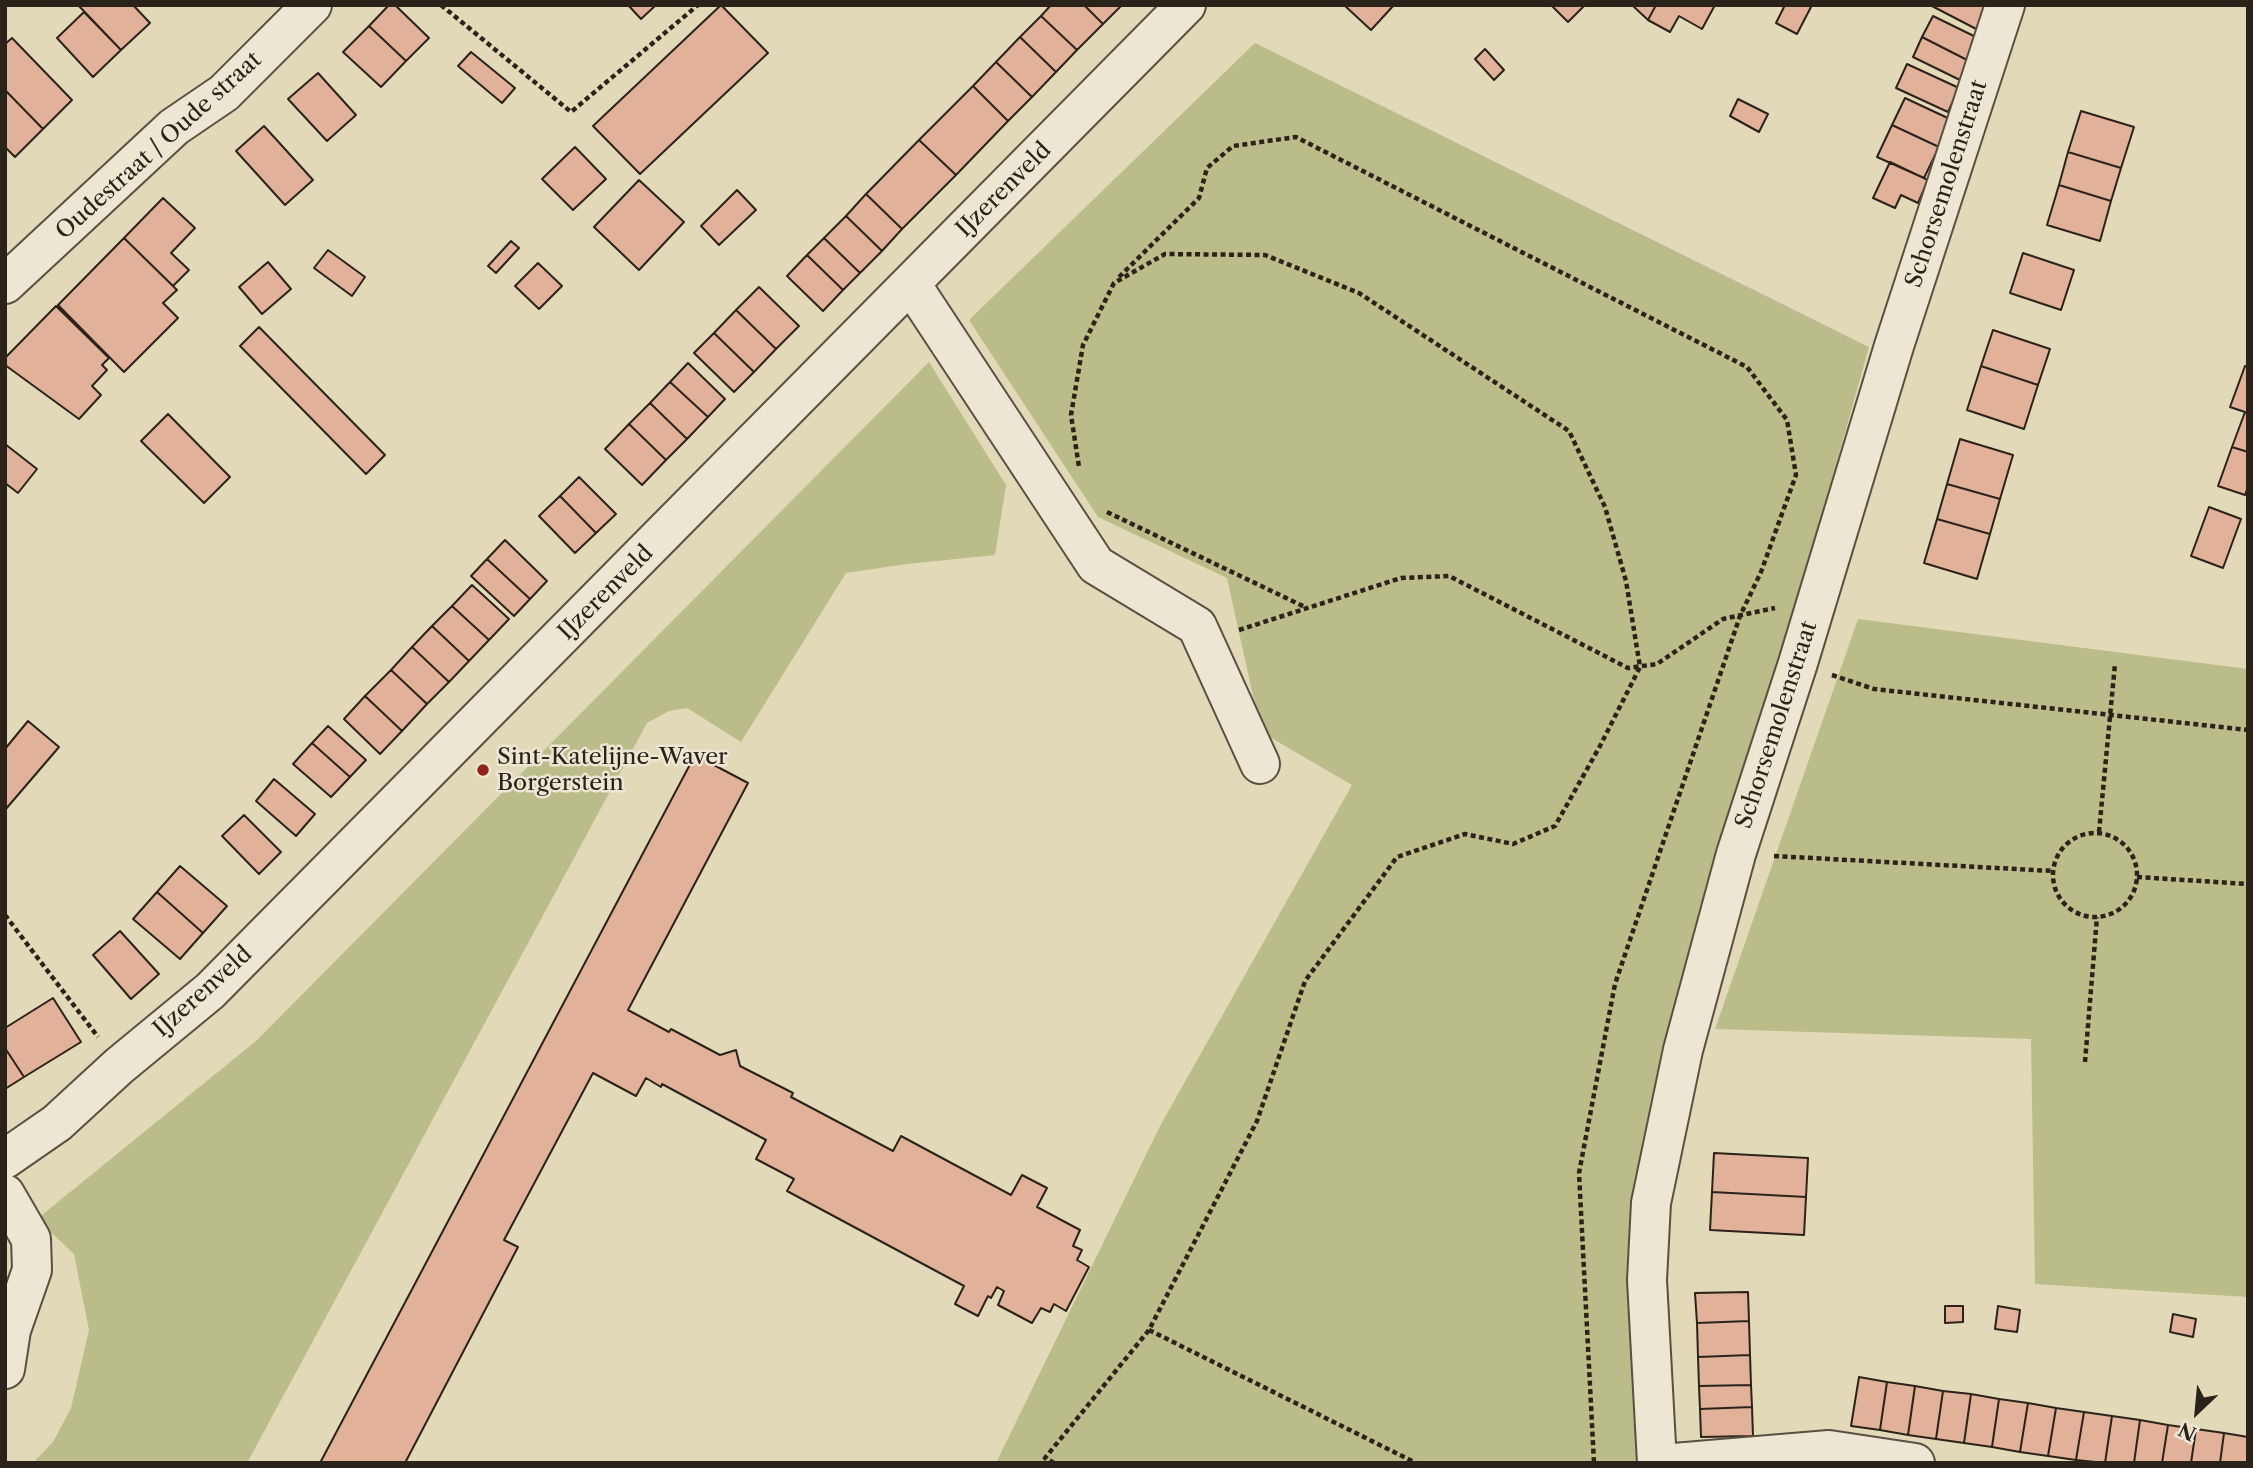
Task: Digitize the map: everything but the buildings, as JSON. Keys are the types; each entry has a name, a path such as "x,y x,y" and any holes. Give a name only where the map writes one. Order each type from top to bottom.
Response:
{"street":[{"name":"Oudestraat / Oude straat","path":"5,284 174,127 224,93 312,5"},
{"name":"IJzerenveld","path":"5,1159 57,1123 119,1066 210,991 1186,5"},
{"name":"Schorsemolenstraat","path":"1657,1463 1647,1280 1651,1203 1683,1050 1736,854 1798,663 1894,346 2004,5"},
{"path":"911,284 1096,565 1197,626 1260,764"},
{"path":"5,1194 31,1239 32,1270 11,1330 5,1368"},
{"path":"1674,1463 1829,1450 1915,1463"}],"path":[{"path":"440,5 571,112 698,5"},
{"path":"1080,473 1071,415 1083,345 1114,283 1199,198 1207,168 1233,146 1296,137 1746,367 1787,420 1796,475 1761,572 1740,616 1615,984 1578,1173 1594,1463"},
{"path":"1054,1463 1045,1458 1149,1330 1257,1121 1305,981 1396,857 1465,834 1513,844 1555,826 1600,747 1640,667 1626,582 1605,507 1569,431 1359,293 1265,255 1165,254 1114,283"},
{"path":"1103,510 1307,608"},
{"path":"1204,641 1401,578 1449,576 1628,668 1657,664 1723,619 1796,603 1815,608"},
{"path":"1798,663 1874,689 2248,730"},
{"path":"2099,832 2115,664"},
{"path":"2099,832 2119,840 2130,850 2136,862 2137,877 2133,892 2125,904 2112,914 2098,917 2077,913 2065,905 2054,886 2053,871 2058,854 2067,842 2084,834 2099,832"},
{"path":"1736,854 2053,871"},
{"path":"2137,877 2248,884"},
{"path":"5,915 119,1066"},
{"path":"2085,1062 2098,917"},
{"path":"1149,1330 1416,1463"}],"green space":[{"path":"1255,43 1869,347 1782,658 1666,1046 1640,1463 996,1463 1160,1126 1352,785 1261,732 1227,578 1098,517 969,320"},
{"path":"929,362 1006,485 995,555 846,573 741,742 687,708 669,711 647,723 247,1463 33,1463 53,1442 71,1408 89,1330 74,1254 37,1219 256,1041"},
{"path":"1858,619 2248,669 2248,1297 2035,1284 2031,1039 1715,1029"}],"place":[{"name":"Sint-Katelijne-Waver Borgerstein","path":"483,770"}]}
